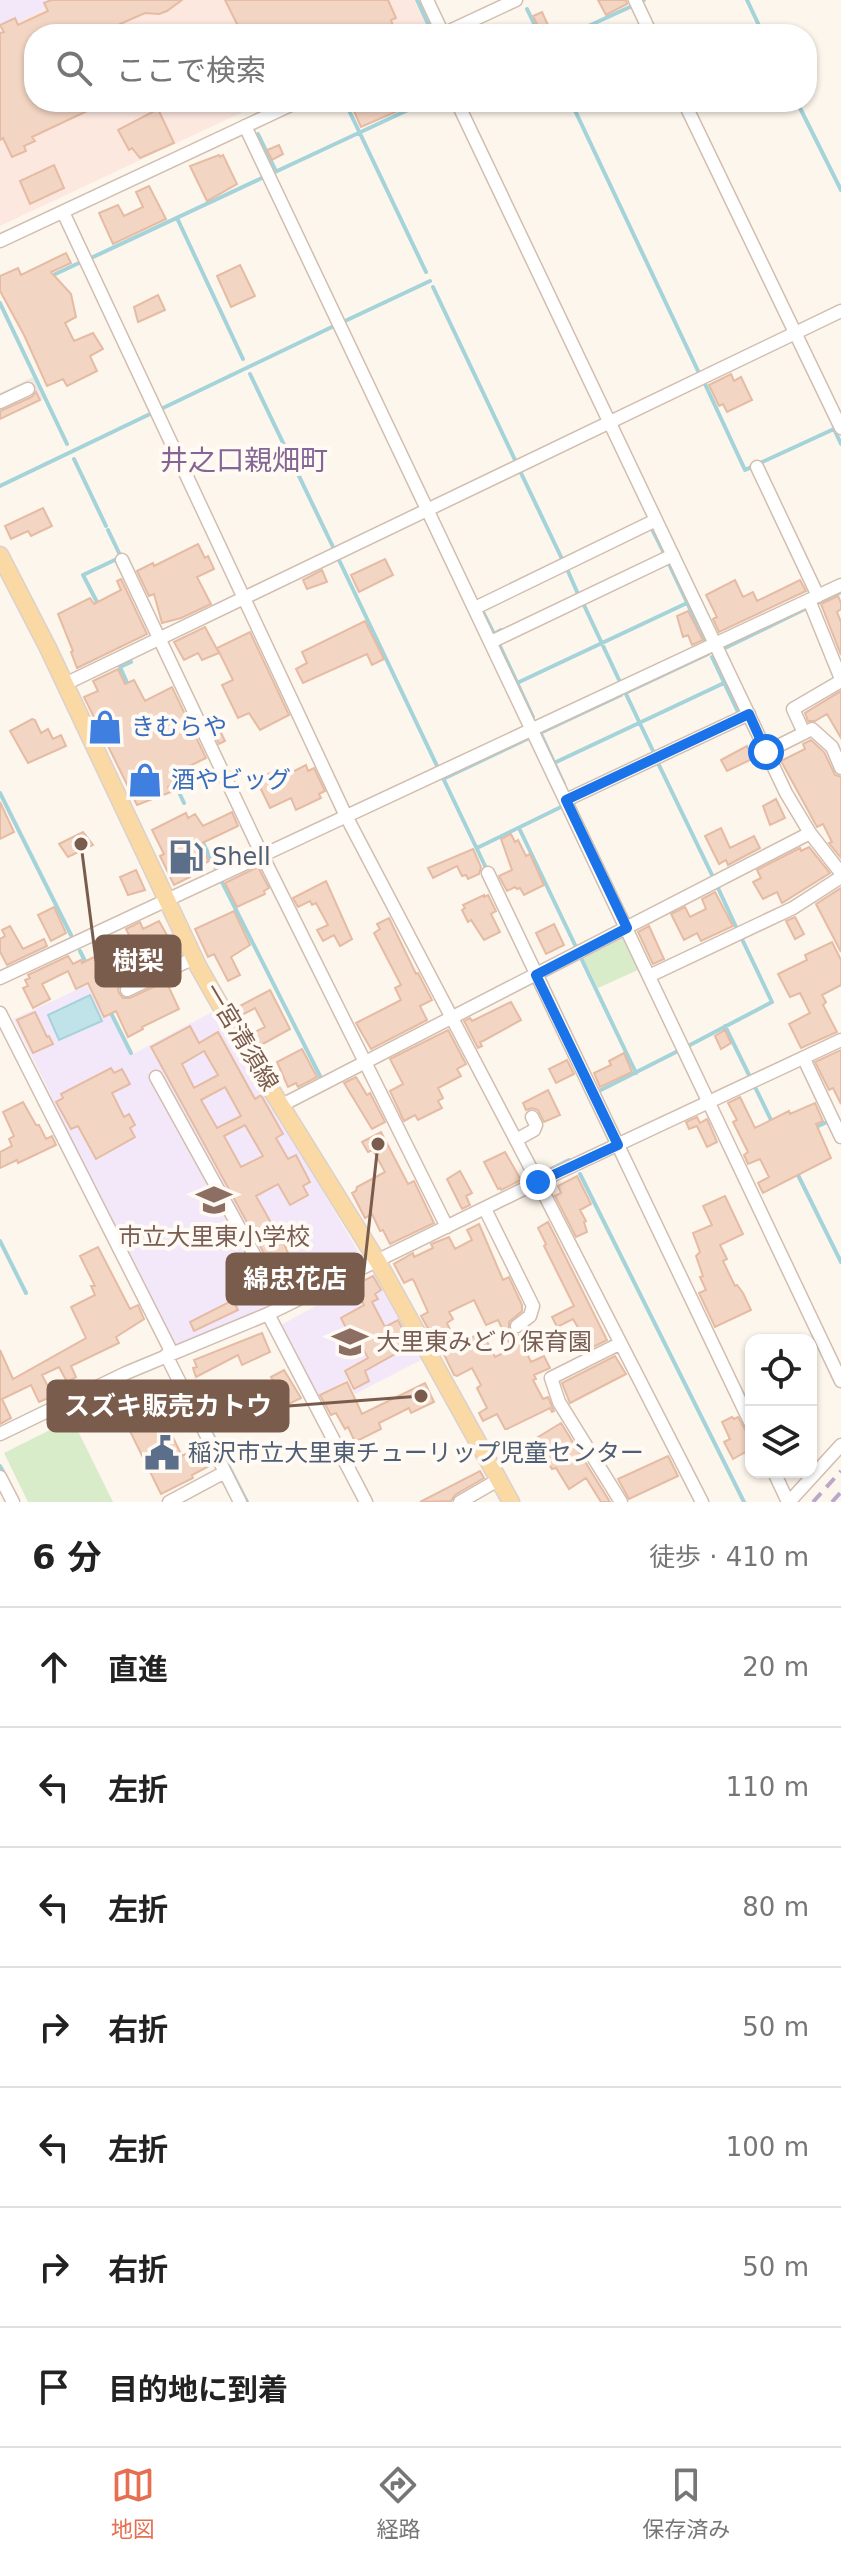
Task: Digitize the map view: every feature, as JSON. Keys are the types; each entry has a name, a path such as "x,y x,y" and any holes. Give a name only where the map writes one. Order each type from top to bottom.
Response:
{"main road":[{"name":"一宮清須線","path":"0,555 65,684 194,958 236,1033 378,1262 511,1502"}],"street":[{"path":"427,0 438,24"},
{"path":"464,24 516,0"},
{"path":"635,0 646,24"},
{"path":"0,241 275,112"},
{"path":"462,112 786,793 841,875 793,908 649,976"},
{"path":"689,112 841,428"},
{"path":"245,126 841,1381"},
{"path":"63,212 346,816 702,1502"},
{"path":"65,684 841,311"},
{"path":"0,402 28,389"},
{"path":"757,467 813,598 841,680 793,709 804,733"},
{"path":"475,608 656,520"},
{"path":"491,642 673,555"},
{"path":"122,560 262,855 447,1227"},
{"path":"0,978 841,585"},
{"path":"566,800 749,714"},
{"path":"766,752 812,729 832,747 841,768"},
{"path":"282,1105 810,833"},
{"path":"488,873 745,1411"},
{"path":"127,990 194,958"},
{"path":"0,1013 240,1502"},
{"path":"0,1434 169,1354 283,1307 538,1182 841,1040"},
{"path":"804,1059 841,1137"},
{"path":"156,1077 283,1307"},
{"path":"516,1140 534,1130 536,1125 532,1117"},
{"path":"485,1209 533,1306 530,1316 517,1326"},
{"path":"268,1314 366,1502"},
{"path":"619,1344 551,1378 559,1402 621,1502"},
{"path":"777,1478 789,1502 841,1445"},
{"path":"169,1502 225,1472"},
{"path":"0,1477 13,1502"},
{"path":"460,1502 498,1480"}],"shaded area":[{"path":"0,0 64,0 0,30"},
{"path":"64,0 414,0 426,24 24,24 24,112 243,112 0,226 0,30"},
{"path":"33,377 43,399 0,420 0,393"},
{"name":"市立大里東小学校","path":"94,982 131,1055 212,1012 296,1145 360,1255 350,1261 352,1266 265,1309 174,1346 13,1019"},
{"name":"大里東みどり保育園","path":"374,1274 421,1360 355,1394 347,1380 317,1396 281,1325"}],"green space":[{"path":"620,936 625,938 640,969 598,988 582,956"},
{"path":"72,1419 113,1502 28,1502 4,1453"}],"water":[{"path":"90,995 102,1021 59,1040 48,1015"}],"building":[{"path":"51,0 182,0 167,11 145,13 120,24 24,24 24,112 85,112 32,137 35,141 24,146 26,151 12,157 3,138 0,140 0,33 4,32 0,25 15,18 18,25 48,11 44,3"},
{"path":"225,0 388,0 396,18 391,20 392,24 237,24"},
{"path":"598,0 626,0 627,4 606,15"},
{"path":"542,12 547,24 537,24 533,16"},
{"path":"152,112 159,112 174,143 140,158 132,148 129,150 118,130"},
{"path":"354,112 395,112 361,127"},
{"path":"279,145 283,154 272,160 267,150"},
{"path":"223,155 237,184 207,201 190,166"},
{"path":"54,165 64,188 30,204 20,181"},
{"path":"149,186 166,219 113,244 99,213 118,205 124,216 143,207 136,192"},
{"path":"66,253 71,263 51,272 71,294 76,317 65,323 74,341 93,333 103,349 90,356 97,371 67,386 63,379 47,386 0,291 0,276 18,268 21,275"},
{"path":"240,265 255,296 231,307 217,276"},
{"path":"158,295 165,310 138,322 134,307"},
{"path":"731,374 734,381 741,377 752,400 727,412 723,404 719,406 709,385"},
{"path":"36,392 40,400 0,419 0,411 32,397"},
{"path":"43,508 52,526 31,536 28,531 11,539 5,526"},
{"path":"198,544 214,569 197,577 211,604 162,623 154,594 149,596 137,571"},
{"path":"385,559 393,575 359,592 351,575"},
{"path":"322,570 327,582 307,589 303,580"},
{"path":"121,579 147,634 77,668 58,614 90,598 94,604 121,590 117,581"},
{"path":"735,580 743,597 753,592 757,601 800,580 806,591 719,632 713,619 717,617 706,595"},
{"path":"838,596 841,603 841,609 837,612 841,622 841,655 821,604"},
{"path":"688,611 703,640 692,645 688,635 683,637 677,616"},
{"path":"365,621 384,659 372,665 367,654 303,683 296,669 307,663 302,652"},
{"path":"205,627 219,653 202,660 198,653 184,660 174,642"},
{"path":"250,632 289,715 260,730 249,713 238,718 222,685 233,680 217,648"},
{"path":"118,669 125,684 134,680 145,701 172,687 206,758 169,776 174,784 168,787 171,792 137,805 84,697 98,691 93,681"},
{"path":"841,691 841,738 827,714 815,721 808,721 805,713"},
{"path":"32,719 41,733 48,729 53,739 61,735 66,746 28,763 10,731"},
{"path":"215,720 225,741 219,744 209,723"},
{"path":"811,740 824,752 835,775 841,777 841,858 829,843 832,842 823,824 817,827 781,761 805,749 803,744"},
{"path":"747,746 752,759 727,771 721,760"},
{"path":"306,765 308,771 314,768 325,791 319,794 321,798 296,810 291,798 270,808 256,779 273,772 277,780"},
{"path":"776,799 785,818 770,825 763,806"},
{"path":"0,802 14,832 0,839"},
{"path":"232,812 238,826 200,844 209,861 188,872 190,877 174,885 152,830 186,813 188,818 195,814 203,826"},
{"path":"721,828 730,848 754,836 760,848 728,865 726,860 719,864 705,836"},
{"path":"83,832 93,845 68,857 59,844"},
{"path":"511,834 515,842 518,840 526,856 530,854 544,885 524,895 520,888 507,891 499,876 512,870 501,839"},
{"path":"809,847 830,873 782,903 777,892 763,899 753,882 761,878 757,870 800,848 801,851"},
{"path":"473,849 481,867 479,874 468,879 466,875 462,876 457,866 433,878 428,868"},
{"path":"258,867 269,888 264,891 265,894 237,907 225,883"},
{"path":"136,870 145,890 128,895 120,877"},
{"path":"326,881 352,939 340,946 334,935 323,941 317,930 328,925 316,903 312,905 310,901 298,907 293,898"},
{"path":"841,888 841,952 816,904"},
{"path":"715,892 733,926 701,941 697,933 684,940 671,914 685,907 690,917 706,909 702,899"},
{"path":"488,895 496,911 491,914 500,932 484,940 462,910 465,908 463,905"},
{"path":"54,907 66,933 51,941 38,915"},
{"path":"234,911 250,945 231,957 240,975 228,981 214,954 208,957 195,929"},
{"path":"795,917 804,934 795,939 786,921"},
{"path":"389,918 432,1000 420,1006 427,1020 371,1049 356,1023 401,1000 395,988 401,985 374,933 380,929 377,924"},
{"path":"159,921 173,946 162,951 166,960 122,982 118,989 123,998 130,998 166,981 179,1009 128,1037 116,1011 104,1017 88,983 76,989 68,971 42,984 50,999 33,1008 23,988 28,986 25,980 30,978 28,975 68,956 73,964 81,960 82,963 131,939 126,929 140,922 143,929"},
{"path":"554,924 564,945 546,954 536,933"},
{"path":"10,926 23,949 44,939 47,946 7,965 0,952 0,939 5,936 2,930"},
{"path":"649,926 664,959 653,964 638,932"},
{"path":"832,942 841,960 841,985 822,995 826,1002 823,1005 837,1032 801,1048 789,1024 810,1013 800,993 790,997 778,974 807,960 805,955"},
{"path":"270,990 290,1029 259,1046 253,1033 265,1027 255,1008 242,1015 238,1007"},
{"path":"511,1002 521,1020 480,1042 482,1046 478,1048 464,1021 470,1018 472,1021"},
{"path":"35,1012 53,1044 33,1053 17,1020"},
{"path":"190,1026 199,1043 218,1032 255,1099 261,1095 283,1134 276,1138 288,1159 296,1155 310,1182 303,1186 308,1195 290,1205 278,1184 256,1196 281,1236 290,1258 272,1268 151,1047","holes":["204,1051 218,1075 194,1088 182,1064","225,1087 241,1116 217,1128 201,1100","245,1125 263,1156 241,1167 224,1136"]},
{"path":"448,1030 466,1064 457,1069 461,1076 438,1088 443,1098 438,1101 442,1108 418,1120 415,1115 404,1121 390,1091 403,1084 390,1059"},
{"path":"725,1030 731,1043 721,1049 715,1036"},
{"path":"302,1049 317,1077 298,1087 296,1083 288,1087 277,1062"},
{"path":"841,1050 841,1104 833,1088 829,1090 815,1062"},
{"path":"624,1053 632,1072 600,1087 594,1073 611,1065 609,1061"},
{"path":"567,1060 574,1074 556,1083 549,1069"},
{"path":"111,1068 114,1073 122,1069 130,1084 112,1093 124,1117 129,1114 135,1125 130,1128 135,1137 96,1159 78,1126 71,1129 56,1102 63,1098 61,1094"},
{"path":"356,1077 367,1095 370,1093 385,1122 372,1129 344,1083"},
{"path":"548,1090 560,1115 544,1122 538,1110 526,1110 523,1103"},
{"path":"740,1097 755,1128 789,1111 790,1114 815,1103 823,1121 816,1124 831,1158 763,1193 758,1183 769,1177 760,1159 748,1164 744,1155 748,1152 733,1122 737,1120 728,1103"},
{"path":"23,1102 46,1139 52,1136 56,1145 0,1168 0,1152 12,1146 9,1139 14,1136 3,1112"},
{"path":"697,1117 700,1123 707,1119 717,1142 707,1147 697,1126 689,1129 686,1122"},
{"path":"381,1132 408,1184 414,1181 434,1223 390,1244 372,1214 365,1218 352,1193 385,1172 373,1150 368,1152 362,1142"},
{"path":"505,1152 521,1180 501,1190 484,1162"},
{"path":"460,1171 472,1193 466,1196 470,1205 462,1209 447,1179"},
{"path":"577,1176 591,1204 580,1210 587,1232 576,1237 555,1196 561,1193 558,1186"},
{"path":"725,1196 743,1234 720,1245 727,1259 723,1261 751,1310 715,1327 699,1293 706,1290 700,1277 703,1276 696,1256 700,1252 693,1233 712,1225 703,1206"},
{"path":"548,1222 607,1340 585,1351 579,1340 584,1338 573,1319 557,1327 552,1317 574,1306 538,1228"},
{"path":"479,1224 503,1280 509,1277 522,1305 522,1311 509,1322 509,1331 518,1335 531,1362 544,1356 550,1368 534,1375 536,1379 533,1380 543,1399 548,1397 554,1411 550,1408 507,1429 497,1414 483,1421 479,1413 487,1408 477,1388 481,1385 472,1368 454,1375 432,1330 430,1332 421,1316 428,1312 414,1281 404,1283 394,1264 413,1253 414,1257 433,1248 431,1244 449,1237 455,1249 472,1240 467,1230","holes":["474,1300 486,1325 498,1320 512,1349 495,1357 482,1332 457,1345 447,1323 453,1319 449,1312"]},
{"path":"98,1247 130,1309 138,1305 144,1319 116,1337 119,1343 71,1366 76,1377 67,1382 59,1367 42,1375 53,1396 39,1402 31,1385 2,1399 11,1418 0,1424 0,1350 13,1379 86,1338 71,1307 95,1295 91,1286 95,1286 80,1256"},
{"path":"373,1276 381,1290 375,1294 378,1299 372,1302 385,1327 398,1320 411,1345 365,1371 369,1381 354,1389 345,1371 368,1358 358,1339 353,1342 341,1318 364,1305 356,1289 363,1286 361,1282"},
{"path":"233,1300 238,1310 194,1331 190,1322"},
{"path":"262,1333 270,1352 242,1365 238,1355 196,1377 194,1360"},
{"path":"615,1356 626,1374 570,1403 562,1383"},
{"path":"284,1370 301,1398 289,1404 286,1398 237,1422 231,1409 276,1387 271,1377"},
{"path":"347,1382 362,1414 425,1383 434,1402 411,1413 409,1408 379,1423 381,1429 355,1442 348,1427 345,1429 336,1413 331,1415 320,1395"},
{"path":"147,1385 182,1456 201,1446 211,1465 161,1494 115,1401"},
{"path":"738,1417 745,1429 745,1452 733,1459 724,1442 730,1439 722,1422"},
{"path":"561,1423 610,1502 601,1502 586,1478 569,1489 539,1449 535,1439"},
{"path":"668,1456 678,1476 629,1499 618,1479"},
{"path":"480,1471 484,1478 455,1495 451,1501 420,1502"}],"waterway":[{"path":"417,0 428,24"},
{"path":"747,0 758,24"},
{"path":"593,24 632,6 631,2"},
{"path":"527,9 534,24"},
{"path":"350,112 426,272"},
{"path":"275,172 404,112"},
{"path":"576,112 699,373"},
{"path":"802,112 841,190"},
{"path":"258,134 276,171"},
{"path":"91,258 264,177"},
{"path":"177,218 243,359"},
{"path":"49,277 79,263"},
{"path":"345,321 430,281"},
{"path":"433,287 516,462"},
{"path":"0,303 67,444"},
{"path":"163,408 334,326"},
{"path":"250,374 334,549"},
{"path":"705,384 745,470 834,429 841,444"},
{"path":"0,486 150,414"},
{"path":"74,459 106,526"},
{"path":"520,471 563,561"},
{"path":"652,529 664,553 661,555"},
{"path":"99,606 83,575 121,557 108,530"},
{"path":"339,560 438,768"},
{"path":"669,564 705,641"},
{"path":"567,569 578,594"},
{"path":"818,603 841,592"},
{"path":"583,603 620,682"},
{"path":"517,683 687,603"},
{"path":"723,649 805,609"},
{"path":"482,610 494,634 501,630"},
{"path":"499,644 533,717"},
{"path":"625,693 708,654"},
{"path":"712,657 738,712"},
{"path":"129,687 120,667 131,662"},
{"path":"554,763 724,683"},
{"path":"625,692 654,753"},
{"path":"540,733 621,695"},
{"path":"540,732 564,784"},
{"path":"443,779 527,739"},
{"path":"657,761 713,877"},
{"path":"170,773 184,803"},
{"path":"443,778 487,870"},
{"path":"0,793 71,935"},
{"path":"477,848 561,807"},
{"path":"519,828 576,947"},
{"path":"202,841 217,871"},
{"path":"222,882 324,1079"},
{"path":"718,888 737,929"},
{"path":"690,1045 772,1002 741,937"},
{"path":"80,951 87,965"},
{"path":"581,958 636,1073"},
{"path":"109,1009 131,1053"},
{"path":"725,1026 750,1077"},
{"path":"599,1091 678,1051"},
{"path":"755,1087 773,1124"},
{"path":"814,1128 827,1122"},
{"path":"543,1173 569,1160"},
{"path":"796,1171 841,1262"},
{"path":"580,1174 744,1502"},
{"path":"0,1241 26,1293"},
{"path":"207,1424 247,1502"},
{"path":"0,1466 5,1475"}],"railway":[{"path":"813,1502 841,1471"},
{"path":"832,1502 841,1492"}],"place":[{"name":"きむらや","path":"105,727"},
{"name":"酒やビッグ","path":"145,780"},
{"name":"樹梨","path":"81,844"},
{"name":"Shell","path":"186,857"},
{"name":"綿忠花店","path":"378,1144"},
{"name":"市立大里東小学校","path":"214,1200"},
{"name":"大里東みどり保育園","path":"350,1342"},
{"name":"スズキ販売カトウ","path":"421,1396"},
{"name":"稲沢市立大里東チューリップ児童センター","path":"162,1453"}],"district":[{"name":"井之口親畑町","path":"244,460"}],"route":[{"path":"538,1182 618,1145 536,975 627,928 566,800 749,714 766,752"}]}
